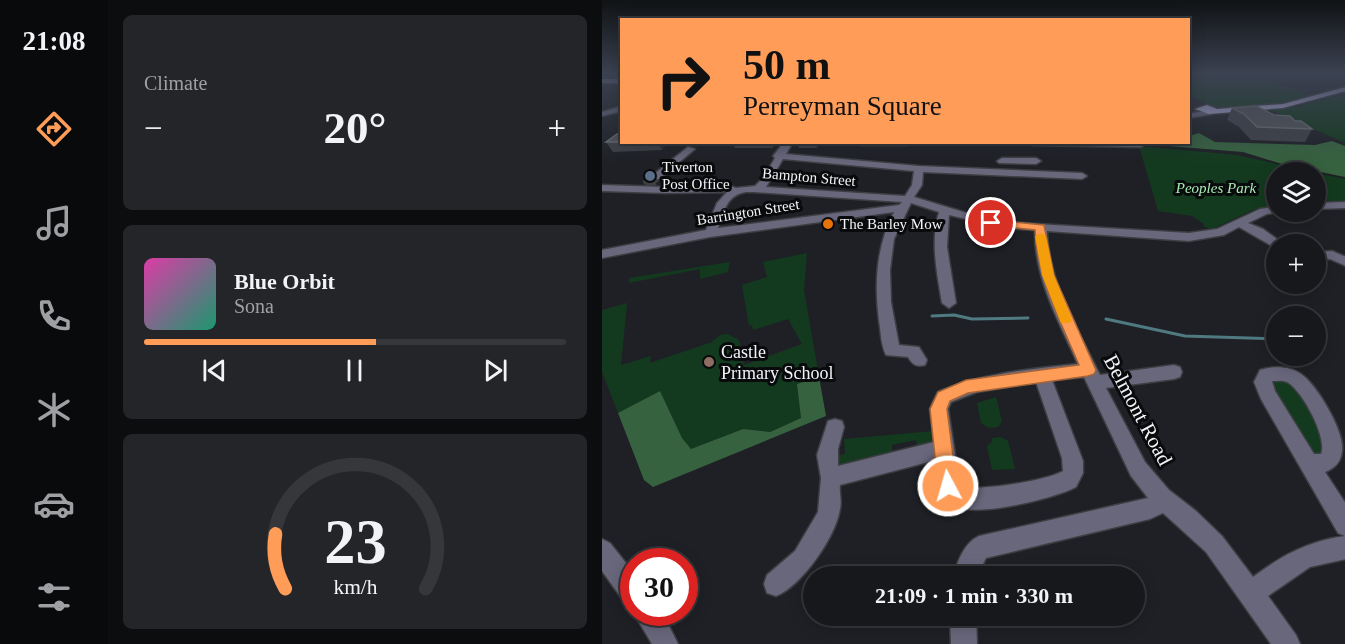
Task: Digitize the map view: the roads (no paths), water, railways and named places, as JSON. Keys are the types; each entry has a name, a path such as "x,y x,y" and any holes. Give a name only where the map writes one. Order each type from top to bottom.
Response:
{"main road":[{"path":"1196,108 1233,111 1297,103"}],"street":[{"path":"1196,108 1212,110"},
{"path":"602,114 620,111"},
{"path":"760,186 765,183 788,144"},
{"path":"656,177 691,149"},
{"path":"778,157 919,170 1082,176"},
{"path":"1002,161 1036,161"},
{"path":"1017,162 1022,173"},
{"path":"919,170 917,185 886,245 882,298 892,351 913,351 919,360"},
{"name":"Bampton Street","path":"602,188 728,188 735,191 760,186 764,189 906,203"},
{"path":"710,233 726,196 735,191"},
{"path":"906,203 991,223 1189,237 1220,232 1266,212"},
{"name":"Barrington Street","path":"602,254 710,233 906,203"},
{"path":"1326,206 1346,205"},
{"path":"947,211 943,216 942,255 949,303"},
{"path":"1240,223 1266,237"},
{"name":"Belmont Road","path":"1040,228 1048,275 1091,376 1138,469 1161,498 1188,519 1214,544 1252,593 1284,643"},
{"path":"1326,255 1332,255 1346,262"},
{"path":"1042,376 1074,465 1073,474 1066,483 979,498 955,497 950,494 939,409 944,397 966,387 1042,376 1131,379 1174,372"},
{"path":"1308,464 1321,464 1329,460 1334,452 1324,420 1300,382 1283,374 1266,375 1263,378 1263,385 1308,464 1346,525"},
{"path":"835,428 829,439 828,448 827,465 832,475 838,476 944,449"},
{"path":"776,584 803,559 827,517 832,475"},
{"path":"968,566 979,548 1150,508 1155,506 1161,498"},
{"path":"1252,593 1291,561 1314,553 1346,547"},
{"path":"602,551 620,575"},
{"path":"656,626 665,644"},
{"path":"963,626 964,644"}],"waterway":[{"path":"932,316 954,315 972,319 1028,318"},
{"path":"1106,319 1185,336 1266,339"}],"tunnel":[{"path":"653,180 656,177"},
{"path":"646,186 653,180"}],"place":[{"name":"Tiverton Post Office","path":"650,176"},
{"name":"The Barley Mow","path":"828,224"},
{"name":"Castle Primary School","path":"709,362"}],"park label":[{"name":"Peoples Park","path":"1216,188"}]}
